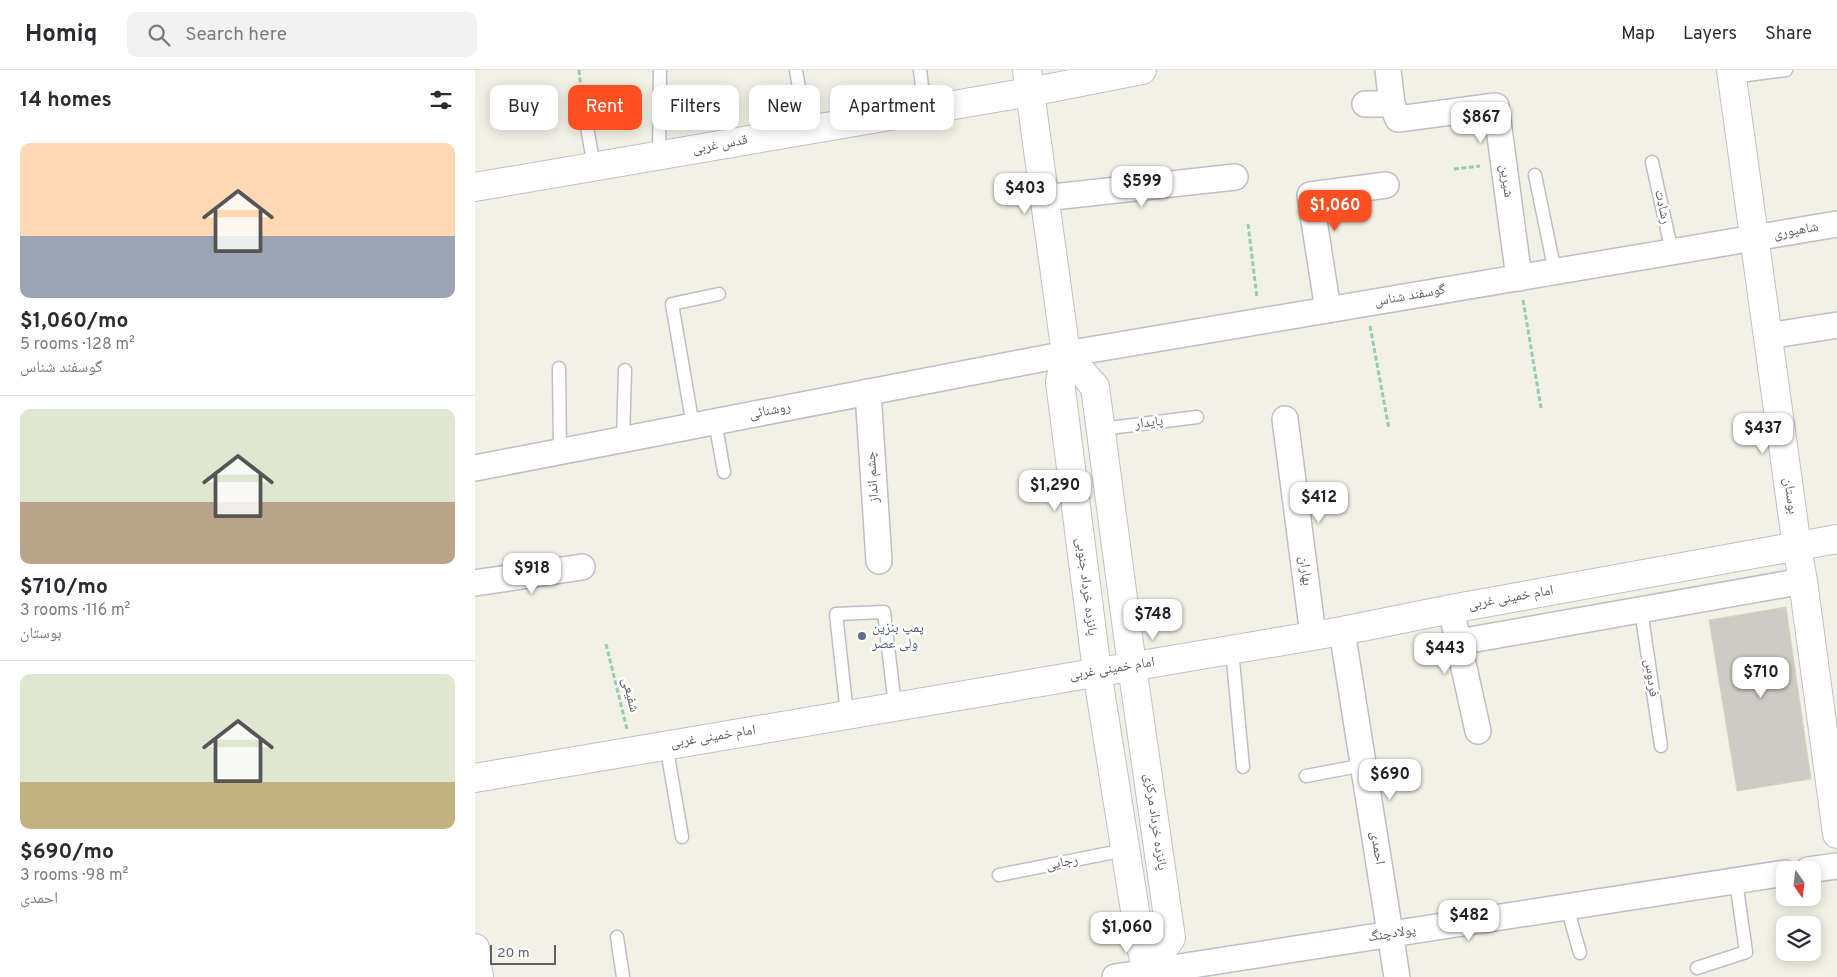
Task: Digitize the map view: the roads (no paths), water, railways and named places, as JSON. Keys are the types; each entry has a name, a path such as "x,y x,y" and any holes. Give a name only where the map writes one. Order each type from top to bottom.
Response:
{"street":[{"name":"قدس غربی","path":"954,102 1028,81 1142,70"},
{"path":"1365,104 1392,104 1388,70"},
{"name":"بوستان","path":"1732,74 1837,834"},
{"name":"پانزده خرداد جنوبی","path":"1028,81 1066,354 1060,382 1097,672"},
{"name":"شیرین","path":"1392,104 1398,119 1496,106 1519,278"},
{"name":"قدس غربی","path":"475,187 830,127"},
{"path":"1044,198 1235,177"},
{"path":"1327,310 1309,195 1386,185"},
{"name":"شاهپوری","path":"1755,238 1837,224"},
{"name":"گوسفند شناس","path":"1066,354 1755,238"},
{"path":"1769,336 1837,325"},
{"path":"1066,354 1095,387 1132,666"},
{"name":"روشنائی","path":"475,468 1066,354"},
{"name":"چشم انداز","path":"868,392 879,561"},
{"name":"بهاران","path":"1285,419 1313,635"},
{"name":"امام خمینی غربی","path":"475,778 1342,631 1451,609 1837,539"},
{"path":"475,583 582,566"},
{"path":"1459,642 1803,581"},
{"path":"1451,609 1477,731"},
{"name":"احمدی","path":"1342,631 1397,977"},
{"name":"پانزده خرداد مرکزی","path":"1132,666 1171,938 1147,974"},
{"path":"1097,672 1139,942 1147,974"},
{"path":"1821,868 1837,866"},
{"name":"پولادچنگ","path":"1115,977 1147,974 1390,934 1776,875"},
{"path":"475,948 479,977"}],"lane":[{"path":"659,155 660,70"},
{"path":"796,70 806,131"},
{"path":"920,70 922,85"},
{"path":"1732,74 1786,70"},
{"path":"588,130 594,167"},
{"name":"رشادت","path":"1652,162 1672,252"},
{"path":"1535,175 1555,272"},
{"path":"719,294 673,304 704,424 724,472"},
{"path":"559,368 560,451"},
{"path":"623,439 625,370"},
{"name":"پایدار","path":"1101,429 1197,417"},
{"name":"فردوس","path":"1641,610 1661,746"},
{"path":"847,714 836,614 884,612 895,706"},
{"path":"1232,650 1243,767"},
{"path":"667,744 682,837"},
{"path":"1306,776 1364,765"},
{"name":"رجایی","path":"999,875 1125,850"},
{"path":"1697,968 1746,952 1736,881"},
{"path":"1567,907 1580,953"},
{"path":"617,937 623,977"}],"place":[{"name":"پمپ بنزین ولی عصر","path":"862,636"}]}
